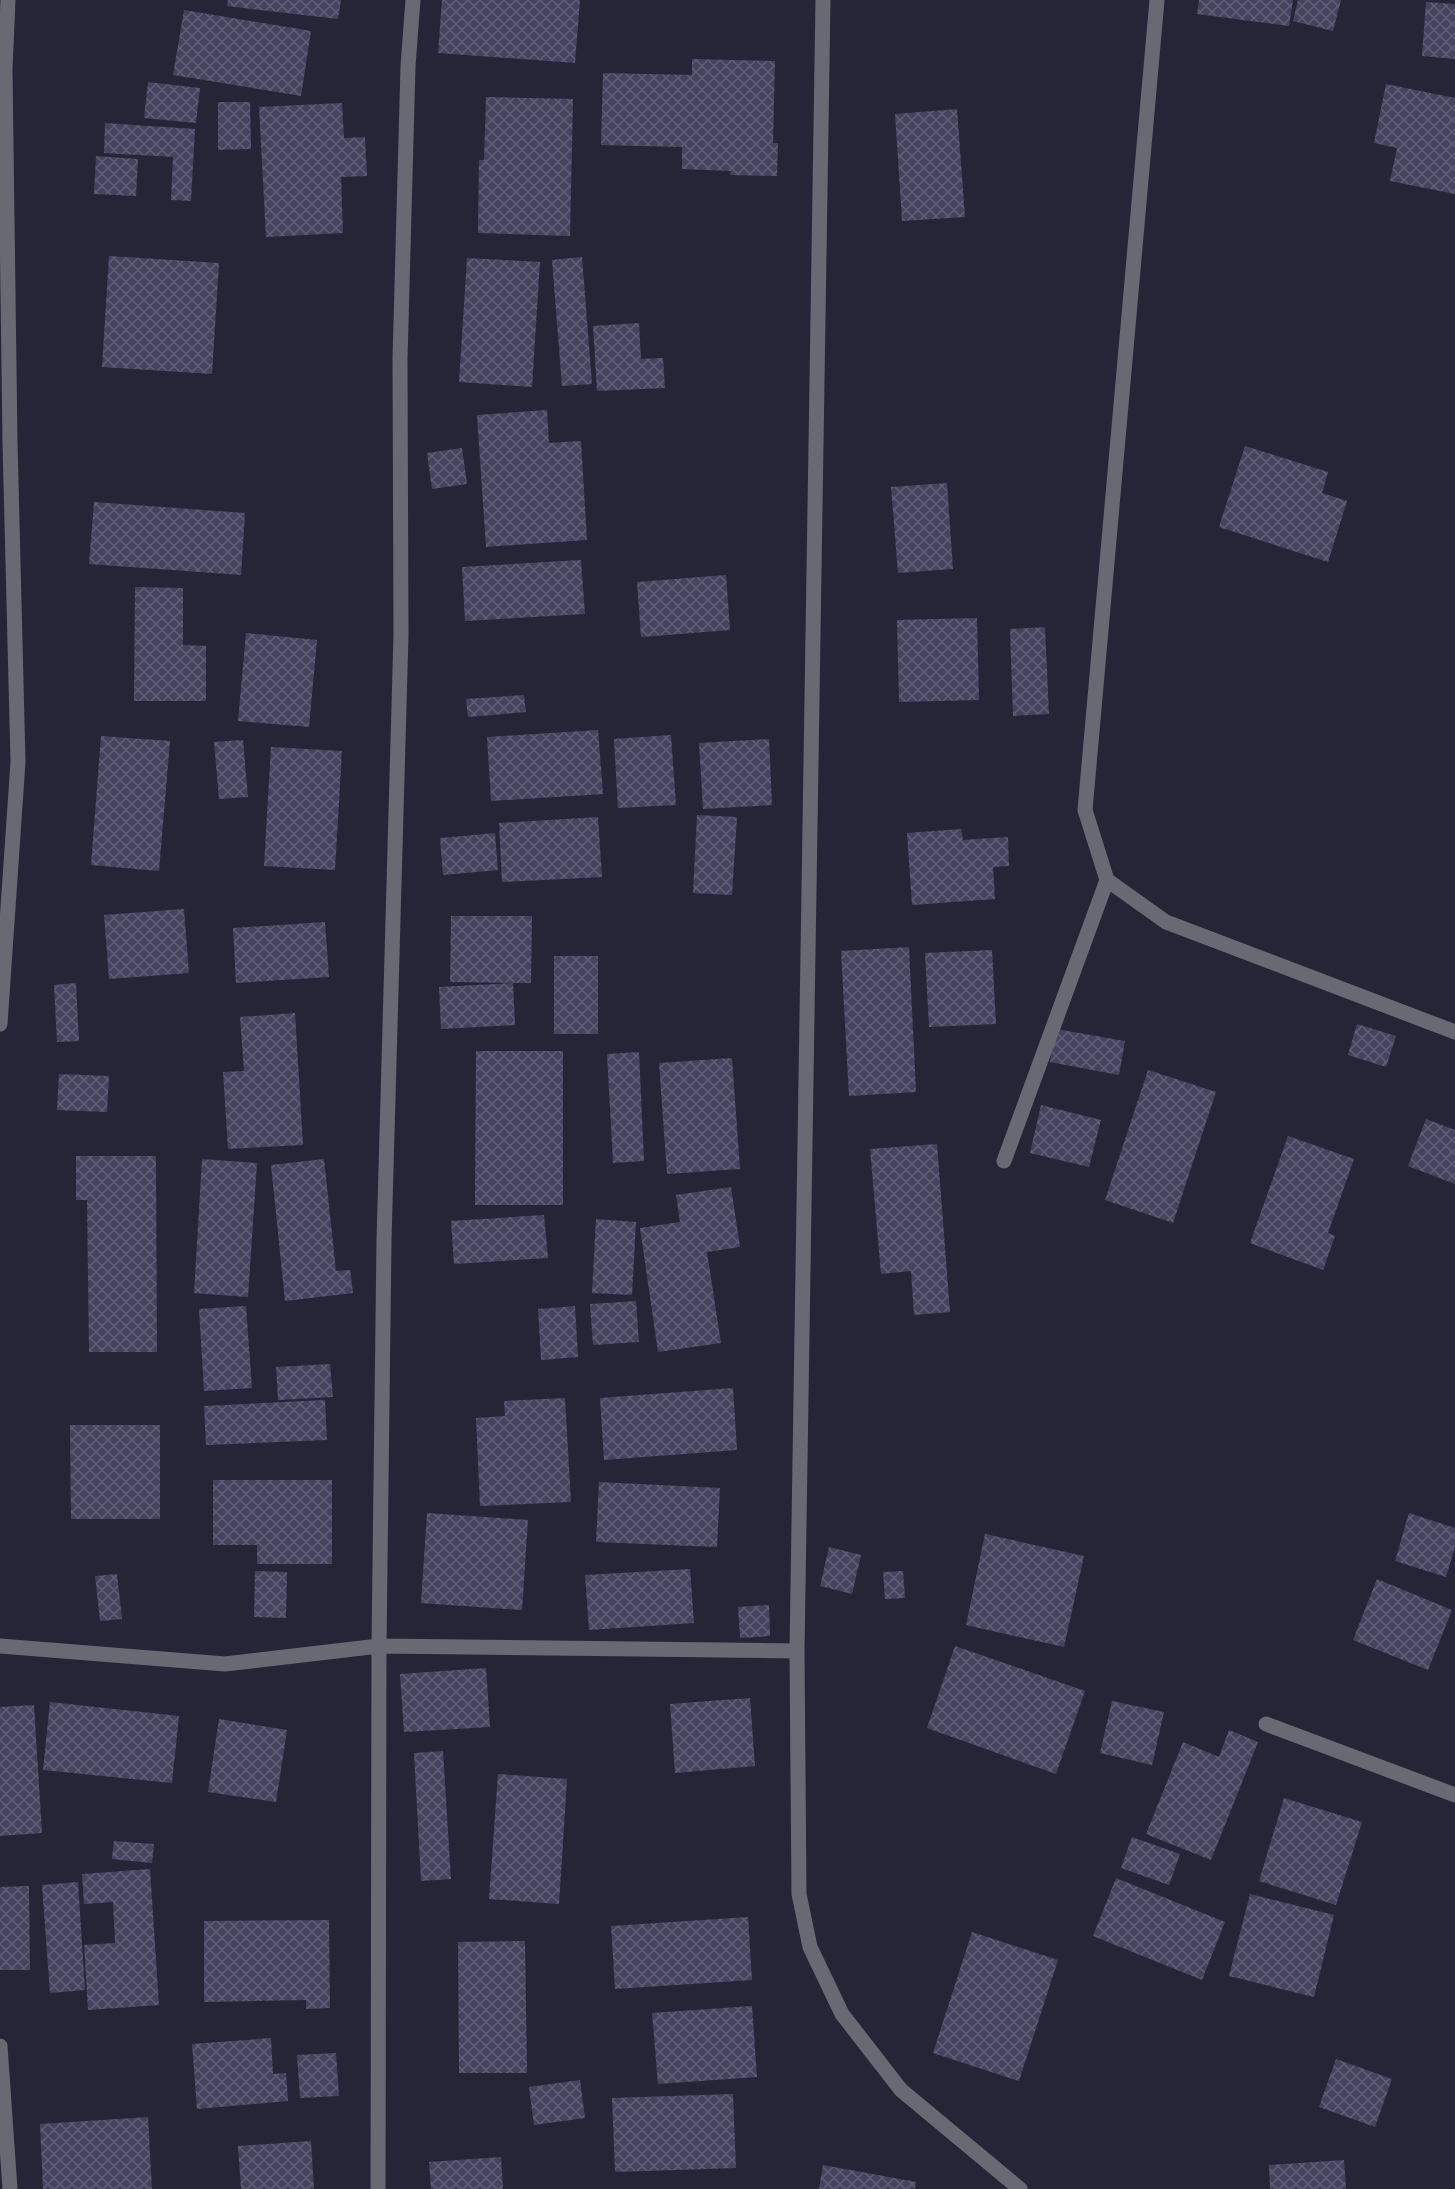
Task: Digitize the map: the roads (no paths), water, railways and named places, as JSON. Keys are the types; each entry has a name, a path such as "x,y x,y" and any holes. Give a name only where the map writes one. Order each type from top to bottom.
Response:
{"street":[{"path":"0,1024 18,762 5,442 3,70 8,0"},
{"path":"378,2189 379,1646 384,1240 400,635 400,358 408,66 413,0"},
{"path":"823,0 797,1651 799,1894 810,1947 842,2014 901,2090 1020,2189"},
{"path":"1157,0 1085,810 1107,880 1166,922 1455,1032"},
{"path":"1004,1161 1107,880"},
{"path":"0,1646 225,1664 379,1646 797,1651"},
{"path":"1266,1724 1455,1795"},
{"path":"0,2046 9,2189"}]}
